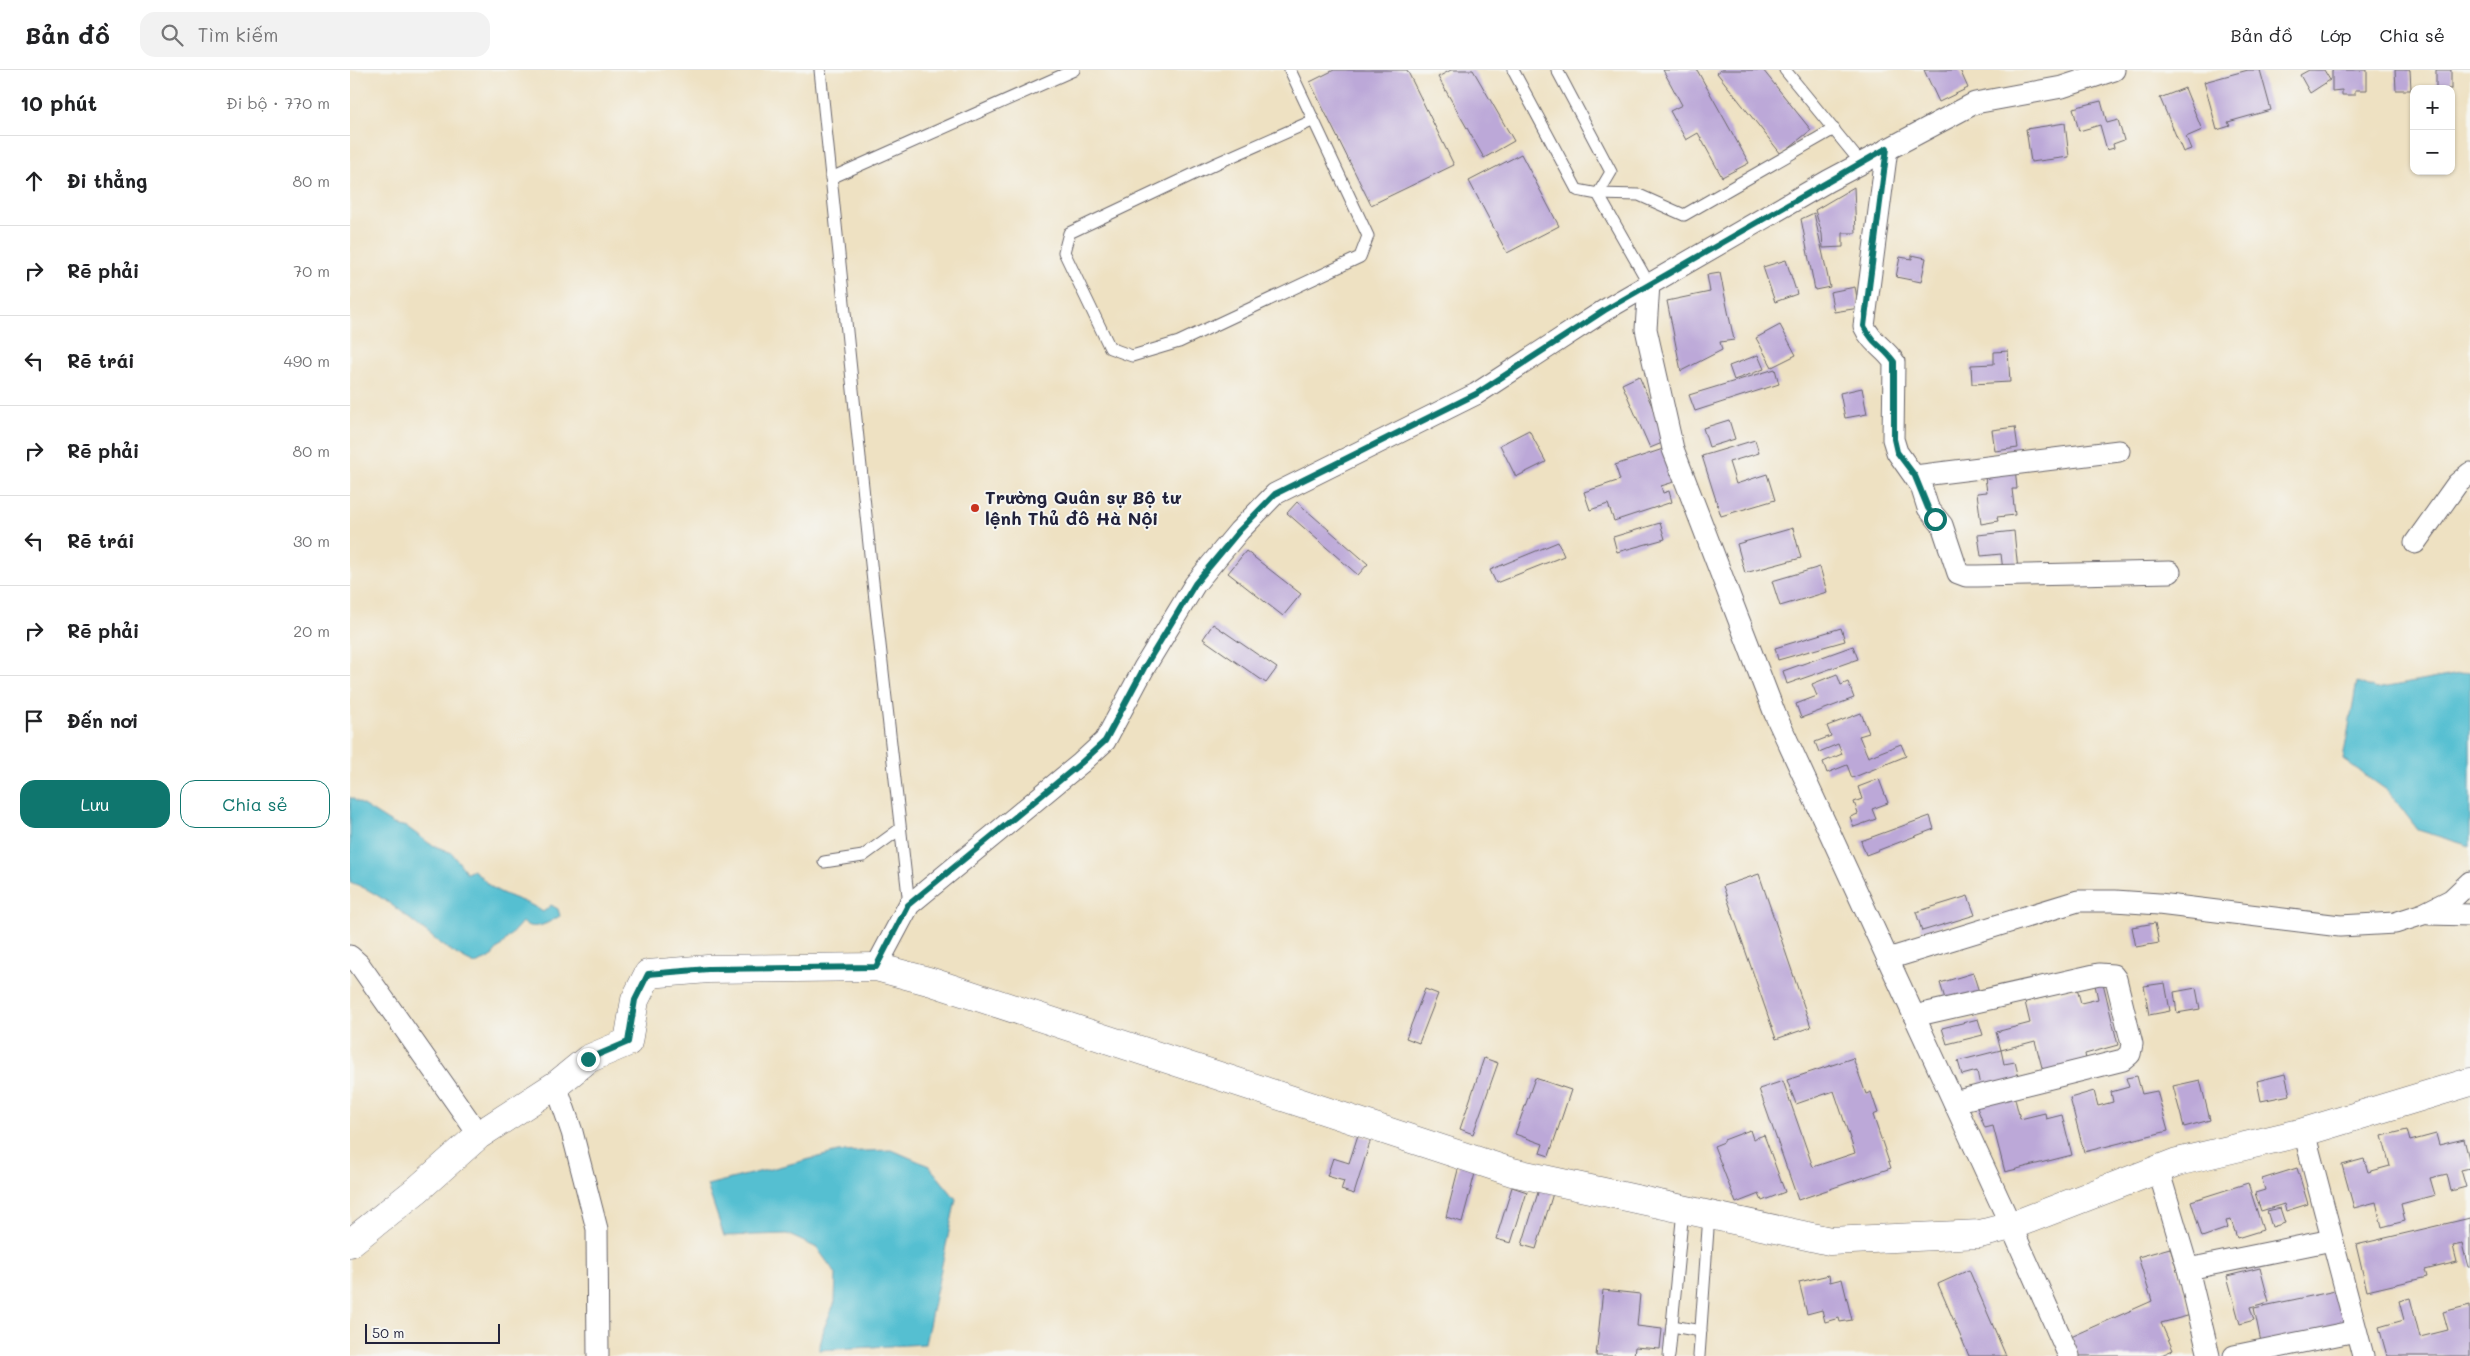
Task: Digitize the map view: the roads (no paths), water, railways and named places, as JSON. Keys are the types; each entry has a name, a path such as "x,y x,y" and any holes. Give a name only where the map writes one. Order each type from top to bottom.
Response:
{"street":[{"path":"876,967 908,905 1081,763 1105,741 1144,668 1195,584 1239,531 1275,494 1476,394 1605,310 1649,284 1887,148 1975,103 2059,79 2114,70"},
{"path":"1887,148 1864,326 1870,340 1889,355 1894,362 1894,439 1897,452 1915,476 1928,508 1942,525 1958,573 1966,576 2170,572"},
{"path":"1649,284 1646,329 1673,449 1775,714 2069,1356"},
{"path":"1915,476 2120,451"},
{"path":"2415,543 2457,484 2470,473"},
{"path":"1888,959 2078,901 2159,904 2272,920 2340,926 2395,923 2424,914 2450,900 2470,882"},
{"path":"2424,914 2470,915"},
{"path":"350,956 359,964 479,1134"},
{"path":"350,1244 418,1189 479,1134 556,1086 588,1059 628,1042 635,1000 648,974 708,969 876,967 932,982 1512,1172 1830,1242 1980,1234 2011,1226 2177,1162 2304,1132 2470,1082"},
{"path":"1914,1016 2099,974 2113,975 2116,979 2132,1044 2130,1054 2123,1060 1954,1102"},
{"path":"556,1086 572,1132 597,1229 598,1356"},
{"path":"2304,1132 2362,1356"},
{"path":"2158,1169 2188,1269 2209,1356"},
{"path":"2188,1269 2332,1240"},
{"path":"2234,1356 2356,1331"}],"lane":[{"path":"820,70 908,905"},
{"path":"831,178 1074,70"},
{"path":"1290,70 1312,121 1368,236 1360,256 1179,342 1132,356 1110,348 1064,252 1069,232 1312,121"},
{"path":"1513,70 1576,190 1598,194 1639,195 1684,215 1834,129"},
{"path":"1557,70 1611,172 1598,194"},
{"path":"1785,70 1862,163"},
{"path":"1598,194 1649,284"},
{"path":"824,862 863,856 900,829"},
{"path":"1669,1356 1672,1326 1696,1213"},
{"path":"1696,1213 1701,1330 1699,1356"},
{"path":"1672,1326 1701,1330"}],"water":[{"path":"2470,672 2470,846 2418,830 2388,791 2343,759 2357,682 2376,689"},
{"path":"350,797 393,824 407,827 430,844 452,853 467,873 473,870 496,890 530,904 543,912 551,905 558,909 560,916 546,924 536,926 527,925 522,922 490,958 475,964 458,955 383,899 350,882"},
{"path":"892,1150 929,1166 956,1199 925,1344 819,1350 824,1328 835,1302 836,1274 817,1248 787,1234 724,1236 707,1185 838,1152"}],"place":[{"name":"Trường Quân sự Bộ tư lệnh Thủ đô Hà Nội","path":"975,508"}]}
